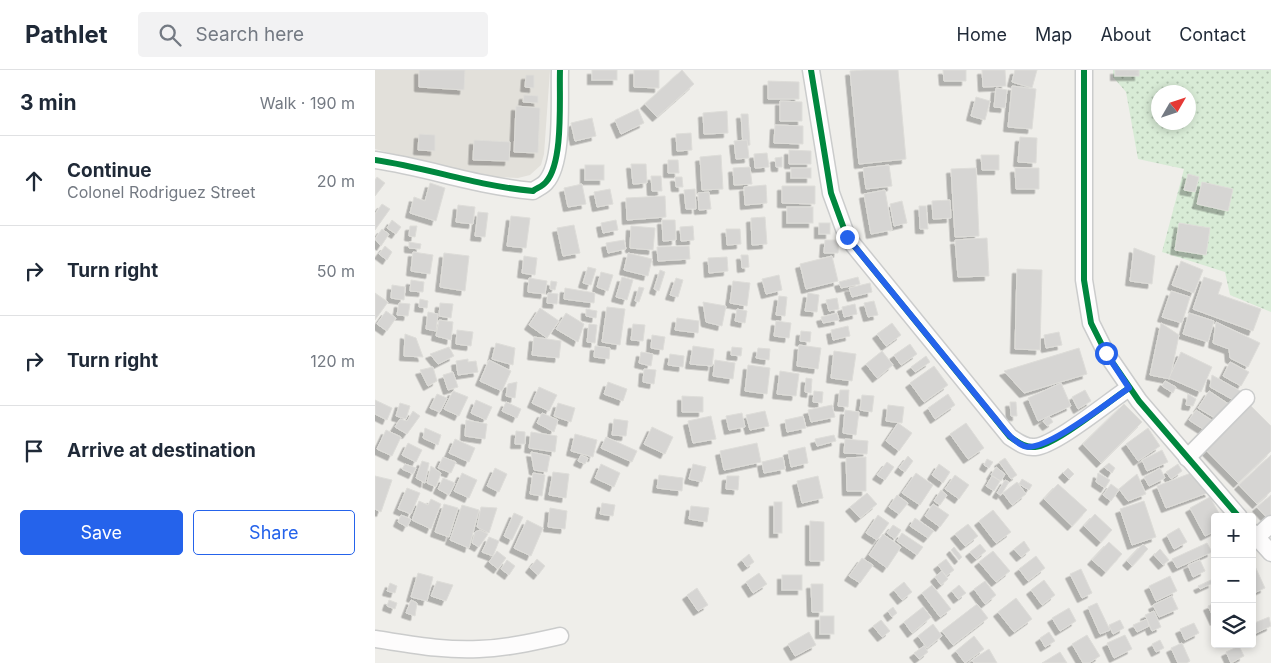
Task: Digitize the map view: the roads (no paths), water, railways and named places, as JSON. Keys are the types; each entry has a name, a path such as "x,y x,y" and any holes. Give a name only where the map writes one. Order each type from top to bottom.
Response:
{"street":[{"path":"375,160 398,163 465,181 533,191 546,182 553,169 557,154 560,70"},
{"path":"811,70 831,193 847,237 1011,437 1025,446 1036,447 1056,438 1129,388"},
{"path":"1084,70 1084,280 1091,324 1106,353 1129,388 1235,513"},
{"path":"1187,458 1246,398"},
{"path":"1256,533 1271,524"},
{"path":"1256,536 1271,553"},
{"path":"375,639 443,648 478,649 509,647 560,636"}]}
